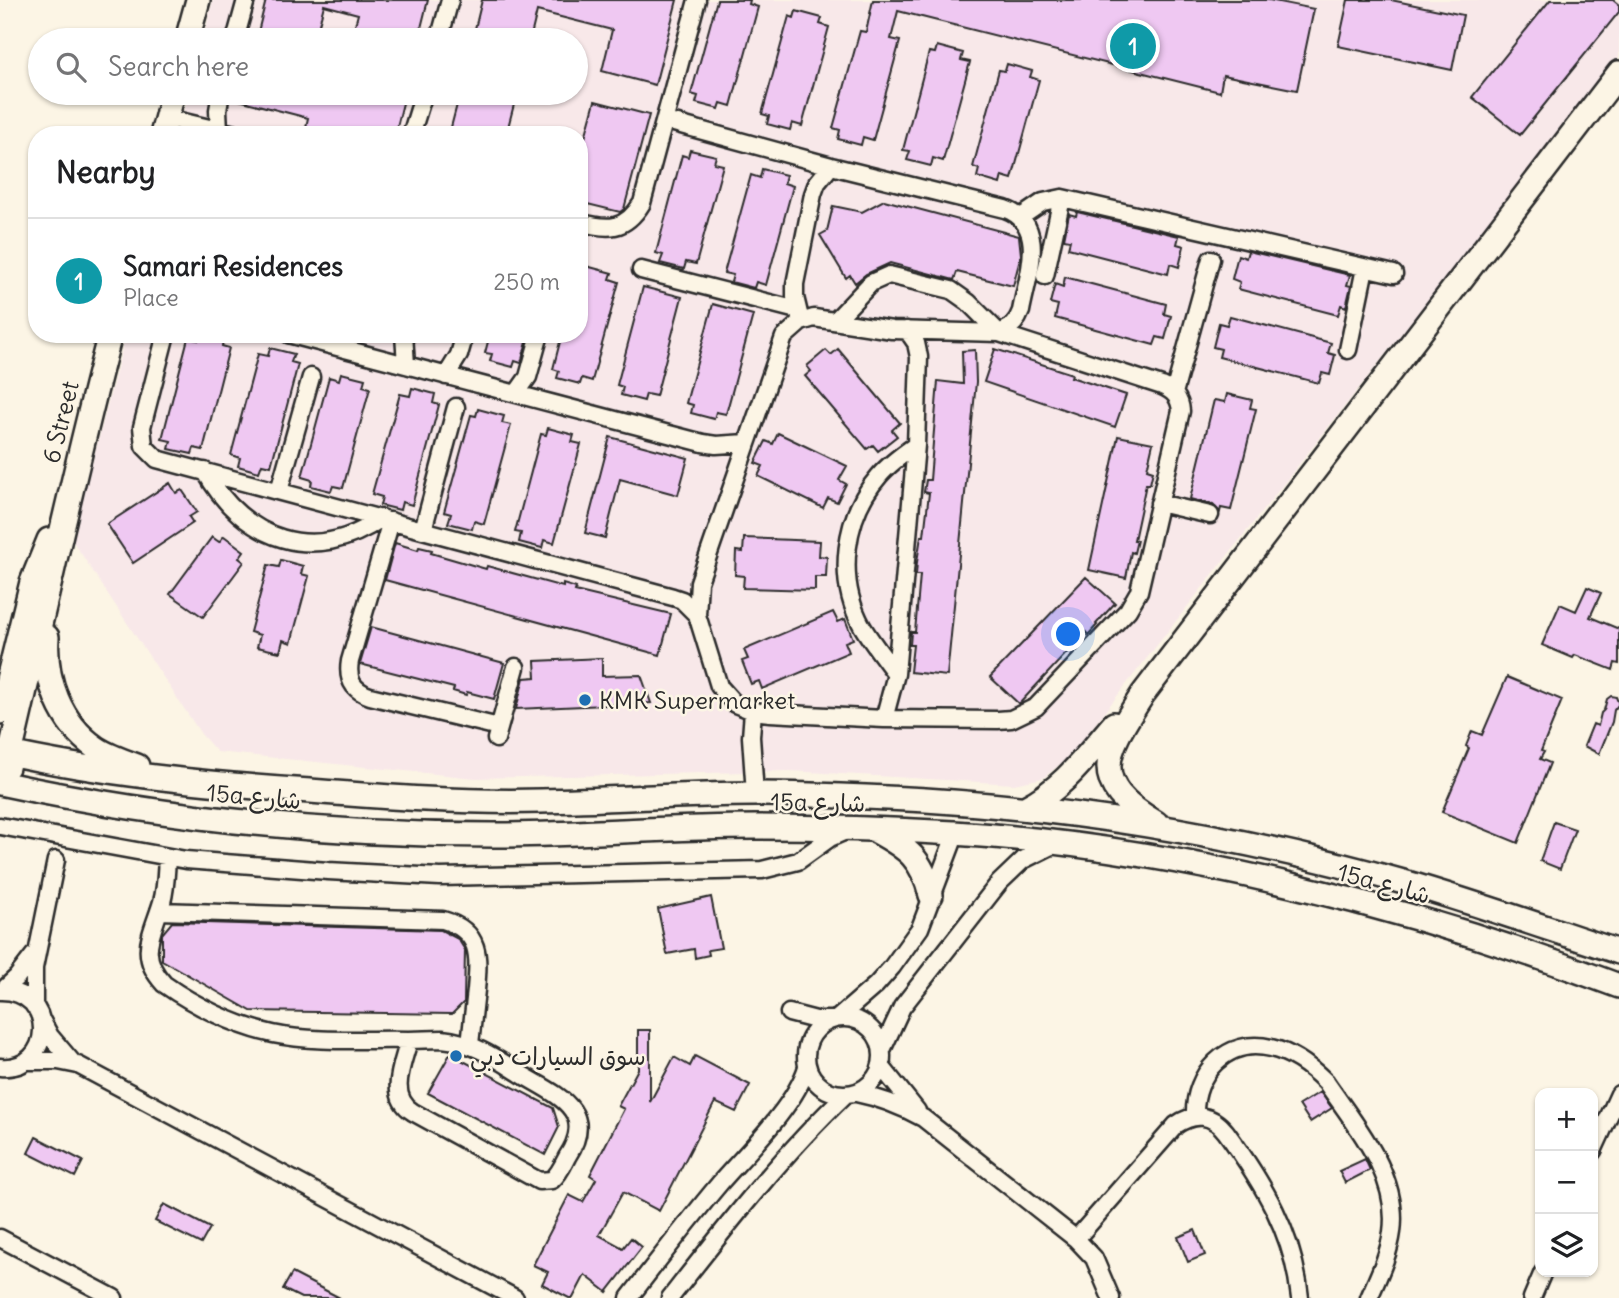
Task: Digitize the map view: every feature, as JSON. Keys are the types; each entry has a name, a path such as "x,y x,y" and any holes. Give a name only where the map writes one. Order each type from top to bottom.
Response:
{"main road":[{"path":"190,28 198,0"},
{"path":"1165,828 1121,798 1110,775 1110,749 1115,736 1143,694 1619,73"},
{"path":"164,126 170,105"},
{"name":"6 Street","path":"0,712 72,481 108,343"},
{"path":"0,656 41,584"},
{"path":"41,584 50,680 60,707 78,732 96,748 118,759 176,779"},
{"name":"6 Street","path":"2,784 5,752 41,584"},
{"path":"1025,808 1063,783 1143,694"},
{"name":"15a شارع","path":"5,752 107,771 360,794 542,802 755,794 885,797 1025,808 1165,828 1262,847 1407,883 1619,952"},
{"name":"15a شارع","path":"2,784 165,813 261,825 508,835 754,827 863,829 956,833 1115,851 1308,890 1463,932 1618,985"},
{"path":"956,833 970,820 982,816 1129,832 1165,828"},
{"path":"863,829 898,843 919,862 926,874 931,895"}],"street":[{"path":"238,28 246,0"},
{"path":"442,28 450,0"},
{"path":"588,224 601,228 614,227 635,214 642,203 697,0"},
{"path":"219,105 219,126"},
{"path":"414,126 420,105"},
{"path":"674,123 831,166 1005,209 1021,217 1028,224 1033,243 1021,311 1013,325 999,333"},
{"path":"640,270 799,316 907,330 999,333 1162,386 1174,393 1181,411 1142,580 1134,601 1036,708 1011,719 998,720 884,719 753,711 735,704 719,686 697,615 699,582 784,337 799,316 795,284 813,194 817,183 831,166"},
{"path":"1021,217 1042,202 1062,198 1394,274"},
{"path":"1045,276 1062,198"},
{"path":"1174,393 1211,259"},
{"path":"1348,350 1366,268"},
{"path":"835,321 871,283 889,275 951,290 968,302 999,333"},
{"path":"884,719 896,674 916,445 919,357 916,343 907,330"},
{"path":"164,343 142,427 144,446 157,460 673,597 681,600 697,615"},
{"path":"342,343 406,365 703,443 746,443"},
{"path":"405,343 406,365"},
{"path":"446,376 459,355 462,343"},
{"path":"516,394 528,377 537,343"},
{"path":"279,491 311,377"},
{"path":"423,530 456,407"},
{"path":"896,674 861,625 849,587 848,548 854,519 867,492 892,462 916,445"},
{"path":"205,471 216,492 250,524 294,541 341,539 387,520"},
{"path":"1158,503 1210,515"},
{"path":"387,520 350,661 350,679 354,687 370,696 497,733 516,667"},
{"path":"753,711 751,737 755,794"},
{"path":"0,826 167,858 256,867 440,877 748,871 781,867 798,861 830,838 863,829"},
{"path":"956,833 920,928 876,985 834,1019 819,1027 810,1037 806,1049 807,1067 812,1079 833,1093 891,1102 923,1118 1076,1239 1094,1258 1111,1298"},
{"path":"670,1298 723,1229 818,1123 851,1094 867,1087 876,1077 902,1007 999,883 1023,860 1055,844"},
{"path":"167,858 162,900 149,939 148,951 155,975 174,992 237,1023 272,1034 309,1038 442,1040 470,1044 560,1097 573,1110 579,1127 578,1136 552,1180 539,1181 406,1108 401,1102 398,1087 409,1040"},
{"path":"27,1061 40,1043 33,987 37,950 56,860"},
{"path":"159,911 443,920 453,923 470,936 478,954 470,1044"},
{"path":"1,991 17,977 37,950"},
{"path":"1,991 20,994 38,1013 50,1036 74,1063 515,1298"},
{"path":"806,1049 789,1013 816,1020 850,1018 871,1029 878,1038 881,1058 923,1118"},
{"path":"1195,1116 1196,1092 1207,1070 1222,1057 1242,1048 1271,1047 1286,1053 1308,1066 1326,1082 1382,1170 1388,1190 1392,1232 1369,1298"},
{"path":"2,1070 27,1061 74,1063"},
{"path":"629,1298 691,1218 784,1107 803,1080 807,1067"},
{"path":"1598,1140 1619,1094"},
{"path":"1076,1239 1169,1132 1185,1119 1204,1116 1221,1125 1262,1183 1275,1207 1295,1264 1300,1298"},
{"path":"0,1238 114,1298"},
{"path":"1532,1298 1541,1277"}],"shaded area":[{"path":"213,0 1619,0 1619,57 1070,756 1043,778 1014,784 790,771 475,778 217,752 201,734 72,540 124,343 588,343 588,126 180,126 186,105 588,105 588,28 206,28"}],"building":[{"path":"266,0 428,0 421,28 354,28 358,14 324,5 318,28 259,28"},
{"path":"482,0 677,0 655,85 602,71 612,30 537,11 533,28 475,28"},
{"path":"717,0 750,0 749,4 758,7 731,106 721,103 719,109 696,103 698,96 691,94"},
{"path":"873,0 1269,0 1314,9 1297,90 1223,75 1220,92 898,11 891,39 900,41 873,140 863,137 861,145 838,139 840,130 833,128 860,31 866,32"},
{"path":"1348,0 1391,0 1463,15 1452,70 1338,46"},
{"path":"1550,0 1613,0 1619,5 1619,12 1520,135 1472,97"},
{"path":"796,11 822,18 820,24 829,27 802,126 792,123 790,130 767,124 769,116 762,114 789,16 794,18"},
{"path":"937,46 963,53 961,60 970,62 943,161 933,158 931,166 907,160 910,151 903,150 929,52 935,53"},
{"path":"1007,64 1032,71 1030,77 1039,80 1012,179 1002,176 1000,184 977,177 979,169 973,167 999,70 1005,71"},
{"path":"595,101 649,115 624,209 620,212 588,204 588,127"},
{"path":"258,105 402,105 397,126 306,126 308,118"},
{"path":"457,105 514,105 508,126 451,126"},
{"path":"690,150 716,156 714,163 723,165 696,264 686,262 684,269 660,263 663,255 656,253 682,155 688,157"},
{"path":"762,169 786,175 784,183 793,186 766,285 756,282 754,288 731,282 733,275 724,273 751,175 760,178"},
{"path":"884,200 1019,236 1021,255 1013,286 957,272 954,280 890,263 866,274 855,283 850,275 846,278 820,235 827,231 833,206 862,212"},
{"path":"1077,212 1179,236 1177,244 1184,246 1179,267 1170,264 1168,274 1068,248 1070,240 1064,239 1069,214 1076,216"},
{"path":"1248,251 1350,275 1347,285 1351,286 1346,307 1341,305 1338,315 1238,289 1240,282 1232,279 1238,255 1246,258"},
{"path":"588,267 612,273 610,279 619,282 592,381 582,378 580,384 557,378 559,371 553,369 560,343 588,343"},
{"path":"1065,277 1166,304 1164,314 1171,316 1165,339 1157,337 1154,345 1055,318 1058,305 1050,303 1055,284 1063,287"},
{"path":"643,287 682,297 656,396 646,394 644,401 621,395 623,387 617,385"},
{"path":"713,304 753,315 726,414 716,412 714,419 691,413 693,405 686,403"},
{"path":"1230,316 1331,343 1328,353 1335,355 1330,375 1322,373 1319,383 1219,357 1221,349 1213,347 1219,323 1227,325"},
{"path":"187,343 222,343 222,346 229,348 203,450 194,448 192,454 169,449 171,441 162,439"},
{"path":"488,343 527,343 521,363 515,361 513,367 490,361 492,354 485,353"},
{"path":"270,348 294,354 291,362 298,364 271,466 262,464 259,472 238,466 240,458 231,455 258,354 268,356"},
{"path":"838,349 900,423 892,430 897,436 878,451 873,445 867,449 805,376 811,371 807,366 826,350 831,355"},
{"path":"995,349 1126,395 1115,427 984,382"},
{"path":"975,350 976,382 947,676 910,672 913,645 910,645 911,632 915,632 920,575 916,575 917,562 921,536 924,536 929,493 924,492 926,480 930,480 938,381 963,384 962,351"},
{"path":"341,373 365,379 363,386 370,388 343,488 333,486 331,491 311,486 312,480 302,477 329,377 339,380"},
{"path":"412,388 435,394 433,403 439,405 412,505 402,502 400,510 380,505 382,497 372,494 400,394 410,396"},
{"path":"1227,394 1252,400 1250,408 1256,409 1231,510 1221,508 1220,512 1213,505 1190,499 1214,400 1225,402"},
{"path":"478,409 504,416 502,423 511,425 484,524 474,521 472,529 448,523 451,514 444,512 471,415 476,416"},
{"path":"548,428 574,435 572,442 581,444 554,543 544,540 542,548 519,542 521,533 515,532 541,434 546,435"},
{"path":"778,433 847,466 839,480 846,484 837,502 828,498 823,508 758,476 763,466 755,463 766,441 773,444"},
{"path":"1118,436 1153,443 1147,469 1153,471 1150,484 1146,484 1134,540 1137,540 1134,553 1131,552 1126,578 1089,570"},
{"path":"610,437 688,458 678,495 620,479 605,538 585,533"},
{"path":"170,483 176,493 182,490 197,512 189,517 193,523 133,563 107,524"},
{"path":"224,536 244,551 239,558 244,562 203,617 170,594 212,537 219,542"},
{"path":"744,538 820,541 819,556 827,557 826,577 815,577 815,590 743,588 744,576 735,575 736,551 743,552"},
{"path":"395,543 418,550 419,547 432,550 431,553 486,569 487,566 563,587 563,584 576,588 575,591 671,614 660,655 385,580"},
{"path":"281,560 303,566 301,574 309,576 291,643 283,640 280,652 257,647 260,635 250,632 268,565 279,567"},
{"path":"1086,577 1115,603 1088,635 1086,632 1019,704 990,677"},
{"path":"1587,587 1601,593 1590,617 1619,629 1619,664 1615,663 1613,670 1542,645 1560,604 1576,611"},
{"path":"833,612 838,622 845,619 853,639 845,642 849,652 762,689 759,681 751,684 742,661 748,659 744,650"},
{"path":"371,627 504,663 494,699 467,692 466,695 453,691 454,688 360,664"},
{"path":"602,658 602,676 641,675 651,703 516,709 524,678 536,677 535,661"},
{"path":"1507,677 1562,700 1541,751 1544,752 1540,759 1550,763 1518,843 1442,812 1469,748 1466,746 1472,731 1482,735"},
{"path":"1616,697 1619,704 1614,710 1599,754 1584,746 1593,724 1598,726 1607,699"},
{"path":"1554,822 1575,829 1560,869 1540,861"},
{"path":"711,897 721,948 708,950 709,955 695,958 694,949 667,954 658,909"},
{"path":"172,922 441,930 458,939 465,950 464,1002 452,1014 251,1011 162,960 162,934"},
{"path":"638,1030 650,1030 650,1102 674,1057 690,1066 695,1056 750,1085 736,1112 715,1102 659,1211 623,1192 599,1235 623,1248 631,1238 642,1247 607,1292 585,1275 573,1298 569,1298 542,1284 548,1272 533,1265 569,1195 583,1202 596,1179 590,1175 624,1109 618,1106 638,1069"},
{"path":"450,1054 553,1108 559,1127 545,1155 428,1093"},
{"path":"1320,1092 1332,1108 1310,1122 1299,1105"},
{"path":"36,1137 83,1161 75,1177 28,1153"},
{"path":"1365,1159 1370,1170 1345,1183 1339,1171"},
{"path":"164,1204 210,1228 201,1244 155,1221"},
{"path":"1195,1230 1205,1255 1188,1262 1178,1237"},
{"path":"292,1273 340,1298 301,1298 283,1289"}],"place":[{"name":"Samari Residences","path":"1133,46"},
{"name":"KMK Supermarket","path":"585,700"},
{"name":"سوق السيارات دبي","path":"456,1056"}]}
